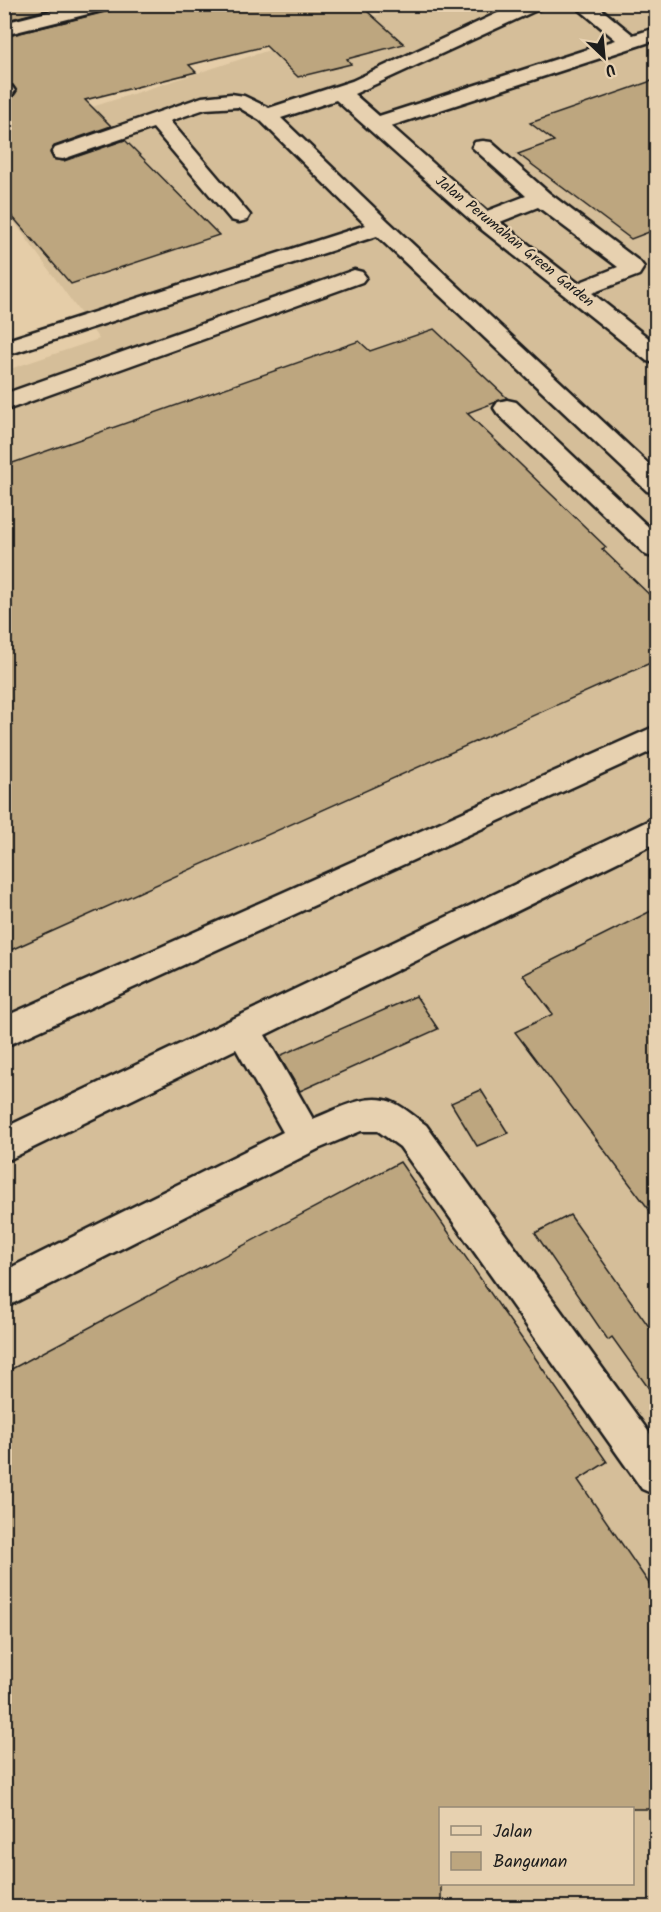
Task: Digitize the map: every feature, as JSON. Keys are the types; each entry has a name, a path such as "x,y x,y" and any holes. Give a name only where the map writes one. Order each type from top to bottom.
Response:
{"street":[{"path":"4,29 48,11 105,4"},
{"path":"273,114 333,94 534,4"},
{"path":"582,4 630,42"},
{"path":"376,124 657,33"},
{"name":"Jalan Perumahan Green Garden","path":"333,94 376,124 484,220 577,291 646,333 657,356"},
{"path":"63,153 202,103 231,100 244,102 273,114 381,227 657,485"},
{"path":"157,119 239,215"},
{"path":"483,147 541,198 632,267 630,270 577,291"},
{"path":"484,220 541,198"},
{"path":"4,349 381,227"},
{"path":"4,403 354,277"},
{"path":"507,408 657,549"},
{"path":"4,1033 657,737"},
{"path":"4,1146 657,829"},
{"path":"244,1031 304,1138"},
{"path":"4,1290 304,1138 359,1116 384,1115 413,1136 657,1475"}],"shaded area":[{"path":"409,5 656,5 656,1907 5,1907 4,371 99,339 5,209 5,135"}],"building":[{"path":"4,4 68,4 4,21"},
{"path":"116,4 359,4 404,44 347,59 351,64 298,77 266,46 189,65 196,72 85,100 111,126 54,146 50,152 53,159 64,161 125,140 219,235 71,284 4,207 4,99 13,97 17,91 13,85 4,83 4,37 113,10"},
{"path":"657,79 657,229 631,239 518,154 554,141 530,123"},
{"path":"434,329 507,398 467,413 606,547 602,549 657,602 657,660 4,953 4,466 359,341 370,351"},
{"path":"657,908 657,1220 515,1032 553,1014 523,975"},
{"path":"416,996 438,1029 300,1091 279,1056"},
{"path":"481,1090 508,1133 477,1146 451,1103"},
{"path":"400,1162 607,1462 578,1480 657,1595 657,1809 439,1807 441,1908 4,1908 4,1373"},
{"path":"570,1215 657,1338 657,1400 612,1337 608,1340 535,1233"}]}
